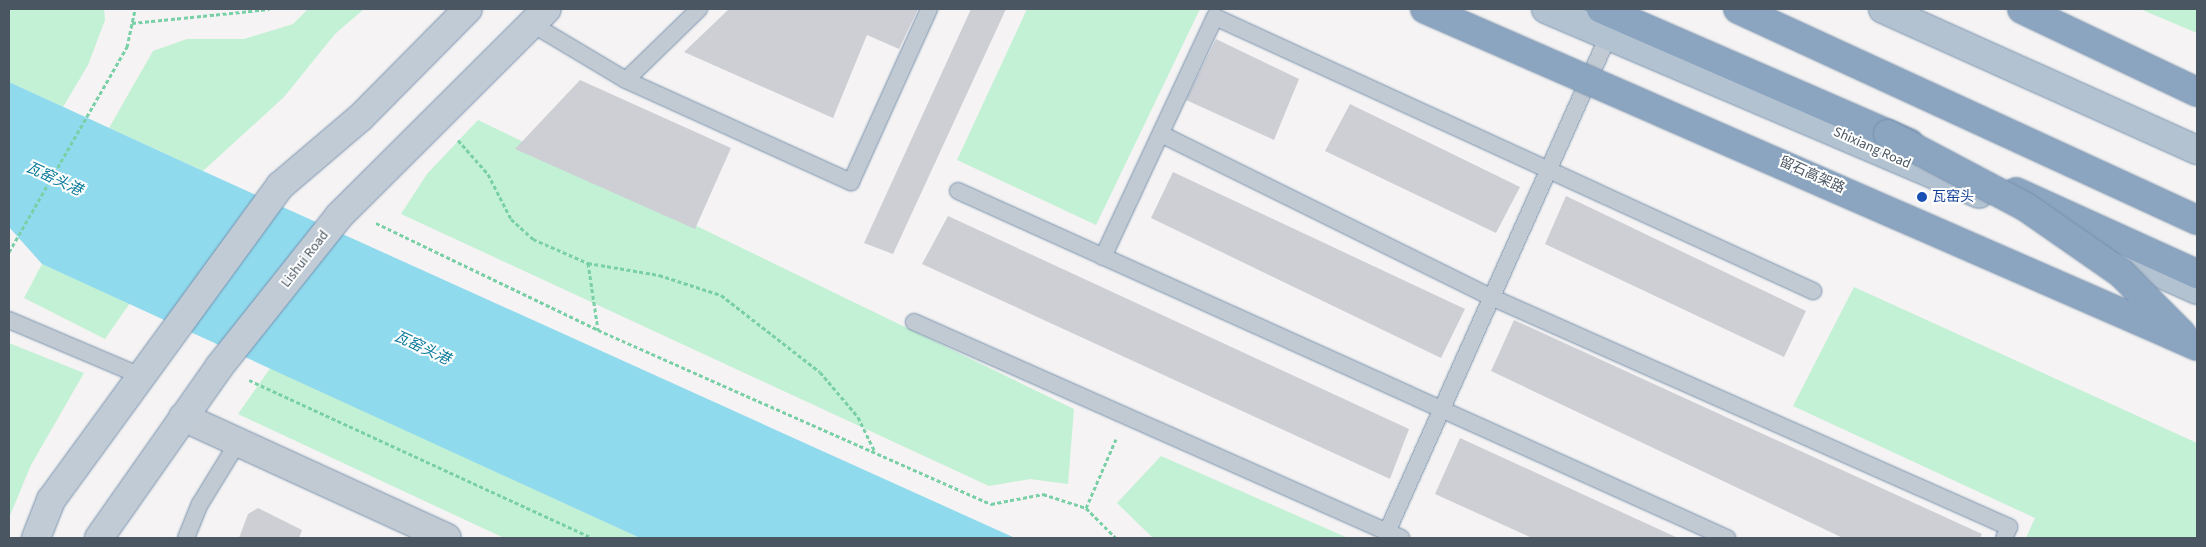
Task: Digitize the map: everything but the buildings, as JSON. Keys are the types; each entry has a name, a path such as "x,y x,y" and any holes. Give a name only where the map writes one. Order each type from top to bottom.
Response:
{"highway":[{"name":"留石高架路","path":"1424,9 2197,346"},
{"path":"1738,9 2197,220"},
{"path":"2022,9 2197,92"},
{"path":"1605,21 1888,134 2197,274"},
{"path":"1888,134 2026,207 2121,273 2197,351"}],"main road":[{"path":"36,538 51,500 280,186 360,118 468,9"},
{"name":"Shixiang Road","path":"1546,9 1605,21 2197,290"},
{"path":"1883,9 2197,150"},
{"name":"Lishui Road","path":"99,538 222,363 343,212 539,16"}],"street":[{"path":"183,417 447,538"}],"lane":[{"path":"626,80 699,9"},
{"path":"539,16 626,80 850,182 929,9"},
{"path":"1102,257 1215,17 1547,172 1813,291"},
{"path":"914,322 1394,535 1441,411 1547,172 1605,21"},
{"path":"1161,134 1491,298 2008,527 2004,538"},
{"path":"958,191 1441,411 1727,538"},
{"path":"9,320 141,376"},
{"path":"186,538 200,504 238,442"}],"path":[{"path":"9,252 127,47 135,9"},
{"path":"132,23 269,9"},
{"path":"437,118 488,174 511,219 533,239 588,263 658,275 721,295 820,372 858,417 875,452"},
{"path":"343,212 598,330 991,504 1043,494 1086,508 1116,538"},
{"path":"588,263 598,330"},
{"path":"222,363 593,538"},
{"path":"1086,508 1126,416"}],"green space":[{"path":"9,9 104,9 105,20 88,65 63,107 9,82"},
{"path":"308,9 364,9 335,34 284,97 203,171 109,128 153,51 187,39 244,39 293,24"},
{"path":"1027,9 1200,9 1096,225 957,160"},
{"path":"2140,9 2197,9 2197,33"},
{"path":"478,120 1074,409 1068,484 1030,479 989,486 401,214 427,174"},
{"path":"42,264 130,303 105,339 24,298"},
{"path":"1854,287 2197,443 2197,538 2026,538 2035,518 1793,406"},
{"path":"9,343 84,373 31,465 9,518"},
{"path":"271,367 640,538 504,538 238,414"},
{"path":"1161,456 1348,538 1153,538 1117,503"}],"water":[{"name":"瓦窑头港","path":"9,82 1015,538 640,538 42,264 9,227"}],"place":[{"name":"瓦窑头","path":"1922,197"}]}
